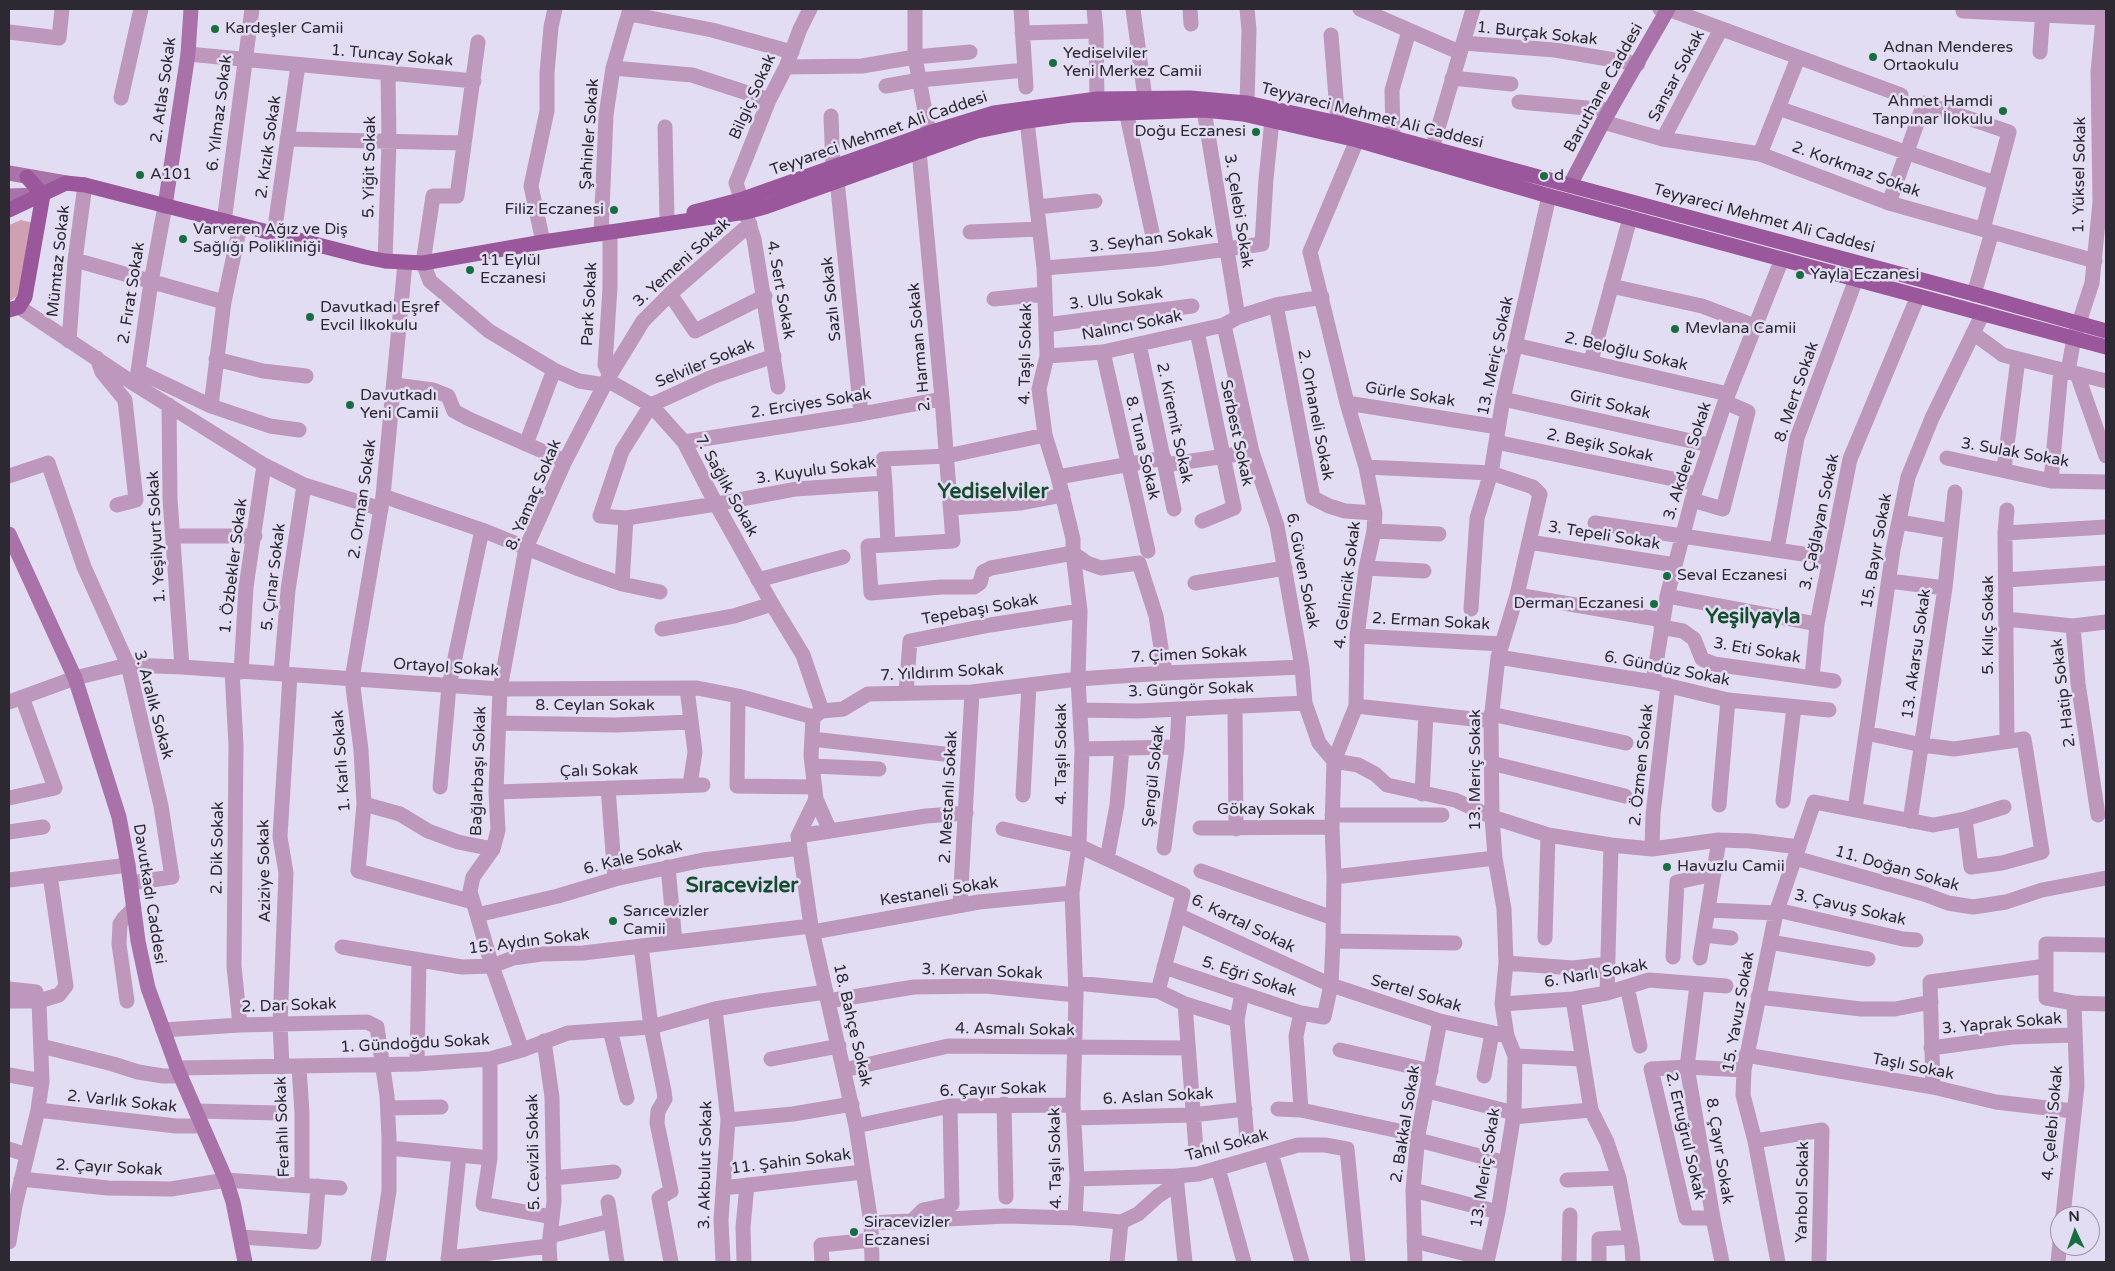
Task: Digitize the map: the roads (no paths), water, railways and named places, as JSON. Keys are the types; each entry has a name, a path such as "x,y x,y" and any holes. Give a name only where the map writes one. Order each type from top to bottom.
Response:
{"main road":[{"name":"2. Atlas Sokak","path":"165,206 188,54 191,9"},
{"name":"Baruthane Caddesi","path":"1570,185 1668,9"},
{"name":"Teyyareci Mehmet Ali Caddesi","path":"66,183 85,186 385,261 423,263 543,242 745,212 928,133 994,113 1097,99 1190,98 1247,103 1338,123 1974,294 2076,331 2106,347"},
{"name":"Teyyareci Mehmet Ali Caddesi","path":"835,174 919,151 977,131 1027,121 1126,111 1204,110 1243,114 1357,140 1549,196 1983,313 2076,331 2106,331"},
{"path":"9,173 66,183"},
{"path":"27,177 43,195"},
{"path":"9,210 66,183"},
{"path":"9,196 43,195"},
{"path":"14,308 26,297 43,195"},
{"name":"Teyyareci Mehmet Ali Caddesi","path":"628,230 667,220 745,212"},
{"name":"Davutkadı Caddesi","path":"9,534 75,678 119,817 148,988 179,1072 226,1180 233,1202 245,1262"}],"street":[{"path":"9,32 60,38 62,9"},
{"path":"122,98 141,9"},
{"name":"6. Yılmaz Sokak","path":"224,222 252,9"},
{"path":"543,242 531,186 547,110 547,73 551,27 556,9"},
{"name":"Bilgiç Sokak","path":"745,212 736,183 769,100 786,67 800,29 810,9"},
{"path":"915,9 915,57 928,133"},
{"path":"1021,9 1026,87"},
{"path":"1094,9 1097,99"},
{"path":"1133,9 1145,98"},
{"path":"1190,9 1191,24"},
{"path":"1247,9 1249,30 1247,103"},
{"name":"1. Burçak Sokak","path":"1360,9 1409,31 1461,48 1555,50 1638,64"},
{"path":"1432,149 1474,9"},
{"path":"1660,9 1668,9 1902,95"},
{"path":"1963,9 1963,11 2043,12 2104,21"},
{"path":"630,12 712,30 792,52"},
{"name":"Şahinler Sokak","path":"606,233 606,115 613,68 630,12"},
{"path":"2040,52 2043,12"},
{"name":"1. Yüksel Sokak","path":"2051,480 2076,331 2099,283 2094,261 2103,201 2102,73 2104,21"},
{"name":"Sansar Sokak","path":"1663,139 1721,29"},
{"path":"1022,33 1096,31"},
{"path":"1393,138 1392,90 1409,31"},
{"path":"1331,35 1338,123"},
{"path":"478,42 458,196 433,196 423,263 430,280 490,332 578,382 607,380"},
{"path":"786,67 862,66 915,57 970,52"},
{"name":"1. Tuncay Sokak","path":"188,54 474,81"},
{"path":"1760,154 1798,58"},
{"name":"2. Kızık Sokak","path":"274,234 298,65"},
{"path":"613,68 692,75 769,100"},
{"path":"886,86 920,80 1025,70"},
{"name":"5. Yiğit Sokak","path":"385,261 389,142 388,73"},
{"path":"1452,78 1511,84"},
{"name":"2. Korkmaz Sokak","path":"1519,102 1607,116 1663,139 1760,154 1889,203 2094,261"},
{"path":"1889,203 1924,103 2009,132 1995,183 1988,231 1974,294"},
{"path":"1778,108 1995,183"},
{"name":"3. Çelebi Sokak","path":"1204,110 1225,249 1238,317"},
{"path":"1126,111 1152,232"},
{"name":"Sazlı Sokak","path":"831,116 835,174 861,414"},
{"name":"3. Seyhan Sokak","path":"1044,268 1156,259 1262,244 1272,120"},
{"name":"4. Taşlı Sokak","path":"1027,121 1044,268 1047,356 1039,389 1044,435 1058,477 1073,539 1080,611 1078,680 1082,749 1079,846 1072,893 1076,989 1073,1112 1076,1179 1075,1218"},
{"path":"666,127 667,220"},
{"path":"287,139 464,143"},
{"name":"4. Gelincik Sokak","path":"1324,1017 1331,985 1333,941 1334,876 1332,821 1334,761 1356,706 1357,636 1375,513 1366,467 1347,403 1310,252 1357,140"},
{"name":"2. Harman Sokak","path":"888,545 953,541 919,151"},
{"name":"Mümtaz Sokak","path":"68,341 75,260 85,186"},
{"name":"13. Meriç Sokak","path":"1487,1261 1498,1212 1513,1115 1515,1056 1507,1036 1502,1004 1506,963 1504,910 1495,858 1492,817 1491,717 1500,650 1516,594 1540,494 1533,486 1491,474 1503,399 1549,196"},
{"path":"1037,207 1095,201"},
{"name":"2. Fırat Sokak","path":"137,378 150,282 165,206"},
{"name":"3. Yemeni Sokak","path":"607,380 643,320 670,294 745,212"},
{"name":"4. Sert Sokak","path":"745,212 764,296 778,387"},
{"path":"1591,361 1630,218"},
{"path":"211,406 224,302 240,226"},
{"path":"970,232 1039,229"},
{"name":"Park Sokak","path":"606,233 609,305 605,365 607,380"},
{"name":"3. Akdere Sokak","path":"1653,682 1667,596 1692,500 1726,398 1782,259"},
{"path":"75,260 224,302"},
{"name":"2. Orman Sokak","path":"352,679 382,503 395,385 405,263"},
{"name":"8. Mert Sokak","path":"1776,549 1797,438 1856,279"},
{"path":"1611,286 1702,306 1755,326"},
{"path":"670,294 695,331 764,296"},
{"name":"4. Taşlı Sokak","path":"994,300 1045,294"},
{"name":"3. Çağlayan Sokak","path":"1812,678 1817,624 1850,459 1918,296"},
{"name":"Nalıncı Sokak","path":"1047,356 1103,352 1224,325 1238,317 1276,305 1322,297"},
{"name":"2. Orhaneli Sokak","path":"1276,305 1313,498 1345,511 1375,513"},
{"name":"3. Ulu Sokak","path":"1046,326 1192,306"},
{"path":"14,308 97,358 137,378 270,426 299,430"},
{"name":"15. Bayır Sokak","path":"1855,809 1888,581 1908,477 1932,418 1983,313"},
{"name":"6. Güven Sokak","path":"1224,325 1252,452 1278,526 1302,667 1304,703 1320,743 1334,761"},
{"name":"Serbest Sokak","path":"1197,331 1234,508 1202,521"},
{"path":"1973,333 2003,355 2106,381"},
{"name":"2. Kiremit Sokak","path":"1138,344 1174,509"},
{"name":"2. Beloğlu Sokak","path":"1515,345 1591,361 1726,398 1748,412 1723,509 1692,500"},
{"name":"8. Tuna Sokak","path":"1103,352 1127,465 1148,551"},
{"name":"Selviler Sokak","path":"651,406 712,377 774,356"},
{"path":"97,358 102,372 125,400 136,500 117,505"},
{"path":"216,359 263,371 306,376"},
{"path":"2004,469 2018,359"},
{"path":"526,444 554,370"},
{"path":"2069,372 2106,456"},
{"path":"137,378 169,405 264,465 304,485 382,503 482,530 622,584 660,592"},
{"name":"7. Sağlık Sokak","path":"607,380 651,406 684,442 758,580 803,655 817,714"},
{"name":"8. Yamaç Sokak","path":"500,689 526,548 565,461 607,380"},
{"path":"395,385 434,390 448,396 454,411 565,461"},
{"name":"2. Erciyes Sokak","path":"684,442 942,399"},
{"name":"Girit Sokak","path":"1503,399 1709,445"},
{"name":"Gürle Sokak","path":"1347,403 1498,427"},
{"name":"1. Yeşilyurt Sokak","path":"169,405 170,500 182,667"},
{"name":"3. Kuyulu Sokak","path":"651,406 622,451 600,516 626,518 716,504 796,488 885,482 883,459 947,456 1044,435"},
{"name":"2. Beşik Sokak","path":"1496,442 1697,484"},
{"path":"1058,477 1127,465 1223,457 1252,452"},
{"name":"3. Sulak Sokak","path":"1947,458 2051,480 2106,482"},
{"name":"3. Aralık Sokak","path":"9,476 48,463 84,567 128,665 161,806 172,876 131,883"},
{"name":"1. Özbekler Sokak","path":"237,671 246,587 264,465"},
{"path":"1366,467 1491,474 1477,518 1472,609"},
{"path":"885,482 888,545 868,546 871,593 941,587 974,587 980,583 982,572 991,568 1073,552 1087,564 1101,568 1139,563 1156,616 1165,673"},
{"name":"5. Çınar Sokak","path":"286,674 288,590 304,485"},
{"name":"13. Akarsu Sokak","path":"1910,821 1945,588 1955,492"},
{"path":"951,508 1021,503 1063,495"},
{"name":"5. Kılıç Sokak","path":"2007,510 2005,533 2007,741"},
{"path":"622,584 626,518"},
{"path":"1899,522 1951,531"},
{"path":"1595,523 1682,534 1830,558"},
{"path":"2005,533 2106,527"},
{"path":"440,787 450,686 482,530"},
{"path":"1374,530 1439,534"},
{"path":"173,536 255,536"},
{"name":"3. Tepeli Sokak","path":"1529,542 1675,565"},
{"path":"758,580 843,557"},
{"path":"1195,582 1285,568"},
{"path":"1366,568 1424,571"},
{"path":"2006,580 2106,573"},
{"path":"1888,581 1945,588"},
{"name":"3. Eti Sokak","path":"1516,594 1662,623 1683,631 1694,639 1702,659 1714,664 1834,681"},
{"path":"1667,596 1817,624"},
{"path":"662,629 734,616 772,604"},
{"name":"Tepebaşı Sokak","path":"906,693 910,641 990,624 1080,611"},
{"path":"2006,619 2073,626 2106,622"},
{"name":"2. Hatip Sokak","path":"2073,626 2078,683 2098,815"},
{"name":"2. Erman Sokak","path":"1357,636 1500,650"},
{"name":"6. Gündüz Sokak","path":"1500,650 1668,685 1728,700 1829,710"},
{"name":"Ortayol Sokak","path":"16,699 75,678 128,665 500,689 687,688 738,696 817,714"},
{"name":"7. Çimen Sokak","path":"1078,680 1165,673 1302,667"},
{"name":"2. Dik Sokak","path":"237,671 234,966 240,1025"},
{"name":"Aziziye Sokak","path":"282,1067 280,1024 286,873 280,837 286,674"},
{"name":"1. Karlı Sokak","path":"352,679 361,750 364,804 358,870 475,909"},
{"name":"7. Yıldırım Sokak","path":"817,714 843,709 868,694 972,692 1078,680"},
{"path":"1023,795 1029,685"},
{"name":"2. Özmen Sokak","path":"1652,849 1653,814 1668,685"},
{"path":"687,688 691,722"},
{"name":"Bağlarbaşı Sokak","path":"500,689 496,792 498,830 493,849 473,877 470,891 492,966 522,1050"},
{"name":"2. Mestanlı Sokak","path":"960,905 972,692"},
{"path":"738,696 737,786 815,793"},
{"path":"9,798 55,788 16,699"},
{"path":"1719,805 1728,700"},
{"name":"3. Güngör Sokak","path":"1080,710 1138,711 1304,703"},
{"path":"1235,706 1236,829"},
{"path":"1356,706 1426,714 1491,717 1626,742"},
{"path":"1783,801 1794,707"},
{"name":"Şengül Sokak","path":"1164,848 1177,747 1179,709"},
{"path":"817,714 812,739 815,793 830,831"},
{"path":"1422,794 1426,714"},
{"name":"8. Ceylan Sokak","path":"499,723 616,725 691,722"},
{"name":"Çalı Sokak","path":"496,792 696,785 695,752 691,722"},
{"path":"1866,733 1922,745 1954,748 2024,739 2042,852 2002,863 1971,866 1965,819"},
{"path":"812,739 944,754"},
{"path":"1082,749 1177,747"},
{"path":"1107,859 1117,805 1122,748"},
{"name":"11. Doğan Sokak","path":"1334,761 1358,765 1375,774 1387,785 1455,800 1492,817 1548,835 1611,845 1652,849 1719,840 1750,841 1797,853 1948,903 1973,906 2006,902 2042,890 2106,878"},
{"path":"1491,763 1625,796"},
{"path":"813,766 880,769"},
{"path":"608,788 615,879"},
{"path":"799,842 815,793"},
{"name":"15. Yavuz Sokak","path":"1778,1262 1755,1140 1743,1095 1745,1062 1777,911 1814,802 1855,809"},
{"path":"364,804 400,814 428,831 458,842 493,849"},
{"path":"1855,809 1933,825 1965,819 2004,807"},
{"name":"6. Kale Sokak","path":"475,909 558,896 615,879 668,867 799,842 830,831 926,816 966,813"},
{"name":"Gökay Sokak","path":"1200,828 1236,829 1442,815"},
{"path":"9,832 43,827"},
{"name":"6. Kartal Sokak","path":"1003,829 1079,846 1183,894 1178,915 1331,985"},
{"path":"1545,938 1548,835"},
{"path":"1700,958 1719,840"},
{"name":"18. Bahçe Sokak","path":"799,842 812,929 856,1126 871,1223 872,1262"},
{"path":"1608,993 1611,845"},
{"path":"1334,876 1495,858"},
{"path":"9,880 128,865"},
{"path":"668,867 675,942"},
{"path":"1201,871 1333,918"},
{"path":"1673,957 1677,882 1714,874"},
{"path":"9,1001 39,1001 59,995 66,986 50,875"},
{"name":"Kestaneli Sokak","path":"812,929 960,905 1072,893"},
{"path":"127,1001 123,976 120,924 134,908"},
{"name":"3. Çavuş Sokak","path":"1708,910 1777,911 1903,939 1916,940"},
{"path":"1178,915 1158,991 1185,1004 1237,1020"},
{"name":"15. Aydın Sokak","path":"342,947 462,967 492,966 513,958 542,954 583,953 812,929"},
{"path":"1704,935 1732,938"},
{"path":"1333,941 1455,943"},
{"path":"1770,942 1868,959"},
{"path":"2106,945 2046,944 2046,998 2074,1003 2106,1004"},
{"path":"641,946 651,1026 665,1099 658,1111 658,1123 671,1191 658,1198 672,1262"},
{"path":"417,1064 419,960"},
{"path":"1506,963 1572,968 1608,964"},
{"path":"1933,1087 1930,982 2046,966"},
{"name":"5. Eğri Sokak","path":"1164,967 1302,1013 1324,1017"},
{"name":"6. Narlı Sokak","path":"1502,1004 1573,999 1608,993 1649,980 1726,986"},
{"name":"8. Çayır Sokak","path":"1697,984 1688,1067 1722,1262"},
{"name":"Sertel Sokak","path":"1331,985 1440,1021 1507,1036"},
{"name":"3. Kervan Sokak","path":"827,997 914,986 1158,991"},
{"path":"1627,987 1640,1046"},
{"path":"9,989 48,992 59,995"},
{"path":"1242,993 1237,1020 1247,1140"},
{"name":"1. Gündoğdu Sokak","path":"41,1046 138,1072 163,1076 179,1072 282,1067 417,1064 490,1059 522,1050 544,1040 568,1033 651,1026 761,1001 827,997"},
{"path":"1758,997 1861,1009 1895,1009 1931,1002"},
{"path":"1573,999 1591,1110 1608,1142 1618,1178 1633,1262"},
{"path":"9,1242 12,1206 21,1179 38,1110 42,1081 39,1001"},
{"name":"4. Çelebi Sokak","path":"2064,1206 2076,1086 2074,1003"},
{"path":"1185,1004 1196,1150"},
{"name":"3. Akbulut Sokak","path":"715,1010 728,1120 721,1220 723,1262"},
{"path":"1301,1110 1296,1036 1302,1013"},
{"name":"2. Bakkal Sokak","path":"1415,1262 1413,1190 1418,1138 1440,1021"},
{"name":"2. Dar Sokak","path":"163,1030 240,1025 367,1022 377,1027 383,1065"},
{"path":"610,1030 627,1098"},
{"path":"1484,1076 1492,1032"},
{"name":"3. Yaprak Sokak","path":"1932,1048 2012,1038 2075,1035"},
{"name":"5. Cevizli Sokak","path":"544,1040 552,1097 553,1178 549,1241 550,1262"},
{"path":"770,1059 838,1046"},
{"name":"4. Asmalı Sokak","path":"844,1070 948,1046 1188,1048"},
{"path":"1340,1050 1431,1071"},
{"path":"1515,1056 1583,1059"},
{"path":"490,1059 490,1158 483,1204 552,1217"},
{"name":"Taşlı Sokak","path":"1688,1067 1745,1062 1933,1087 1996,1102 2073,1111"},
{"path":"378,1262 389,1191 388,1108 383,1065"},
{"name":"Ferahlı Sokak","path":"299,1067 302,1113 302,1185"},
{"name":"2. Ertuğrul Sokak","path":"1688,1067 1651,1069 1686,1218 1713,1218"},
{"path":"9,1075 42,1081"},
{"path":"1428,1091 1513,1115 1591,1110"},
{"path":"728,1120 792,1114 852,1104"},
{"path":"1004,1104 1006,1197"},
{"name":"6. Çayır Sokak","path":"856,1126 950,1106 1004,1104 1073,1112"},
{"path":"913,1220 923,1210 952,1204 950,1106"},
{"path":"388,1108 441,1107"},
{"name":"6. Aslan Sokak","path":"1073,1112 1192,1115 1245,1109"},
{"path":"1278,1109 1301,1110 1418,1138 1506,1163"},
{"name":"2. Varlık Sokak","path":"38,1110 176,1126 199,1118"},
{"name":"Ferahlı Sokak","path":"199,1118 278,1113"},
{"name":"Yanbol Sokak","path":"1755,1140 1822,1130 1819,1262"},
{"name":"Tahıl Sokak","path":"1076,1179 1176,1180 1298,1145 1325,1145 1347,1149 1358,1262"},
{"path":"389,1148 490,1158"},
{"path":"9,1149 27,1154"},
{"path":"1271,1153 1302,1262"},
{"path":"459,1155 448,1260 549,1241 611,1221"},
{"path":"1218,1168 1244,1262"},
{"path":"553,1178 614,1172"},
{"name":"11. Şahin Sokak","path":"723,1188 863,1172"},
{"path":"1567,1180 1618,1178"},
{"name":"2. Çayır Sokak","path":"21,1179 108,1188 171,1189 226,1180 340,1188"},
{"path":"871,1223 1006,1216 1075,1218 1121,1222 1138,1214 1176,1180"},
{"path":"1176,1180 1185,1262"},
{"path":"744,1262 743,1227 747,1185"},
{"path":"240,1237 314,1242 318,1186"},
{"path":"1413,1190 1498,1212"},
{"path":"608,1202 617,1262"},
{"path":"1570,1215 1570,1262"},
{"path":"1118,1262 1121,1222"},
{"path":"1599,1262 1598,1239 1630,1237"},
{"path":"822,1262 821,1245 872,1240"},
{"path":"1414,1241 1487,1261"}],"place":[{"name":"Kardeşler Camii","path":"215,29"},
{"name":"Adnan Menderes Ortaokulu","path":"1873,57"},
{"name":"Yediselviler Yeni Merkez Camii","path":"1053,63"},
{"name":"Ahmet Hamdi Tanpınar İlokulu","path":"2003,111"},
{"name":"Doğu Eczanesi","path":"1256,132"},
{"name":"A101","path":"140,175"},
{"name":"d","path":"1544,176"},
{"name":"Filiz Eczanesi","path":"614,210"},
{"name":"Varveren Ağız ve Diş Sağlığı Polikliniği","path":"183,239"},
{"name":"11 Eylül Eczanesi","path":"470,270"},
{"name":"Yayla Eczanesi","path":"1800,275"},
{"name":"Davutkadı Eşref Evcil İlkokulu","path":"310,317"},
{"name":"Mevlana Camii","path":"1675,329"},
{"name":"Davutkadı Yeni Camii","path":"350,405"},
{"name":"Seval Eczanesi","path":"1667,576"},
{"name":"Derman Eczanesi","path":"1654,604"},
{"name":"Havuzlu Camii","path":"1667,867"},
{"name":"Sarıcevizler Camii","path":"613,921"},
{"name":"Siracevizler Eczanesi","path":"854,1232"}],"district":[{"name":"Yediselviler","path":"993,492"},
{"name":"Yeşilyayla","path":"1753,617"},
{"name":"Sıracevizler","path":"742,886"}]}
